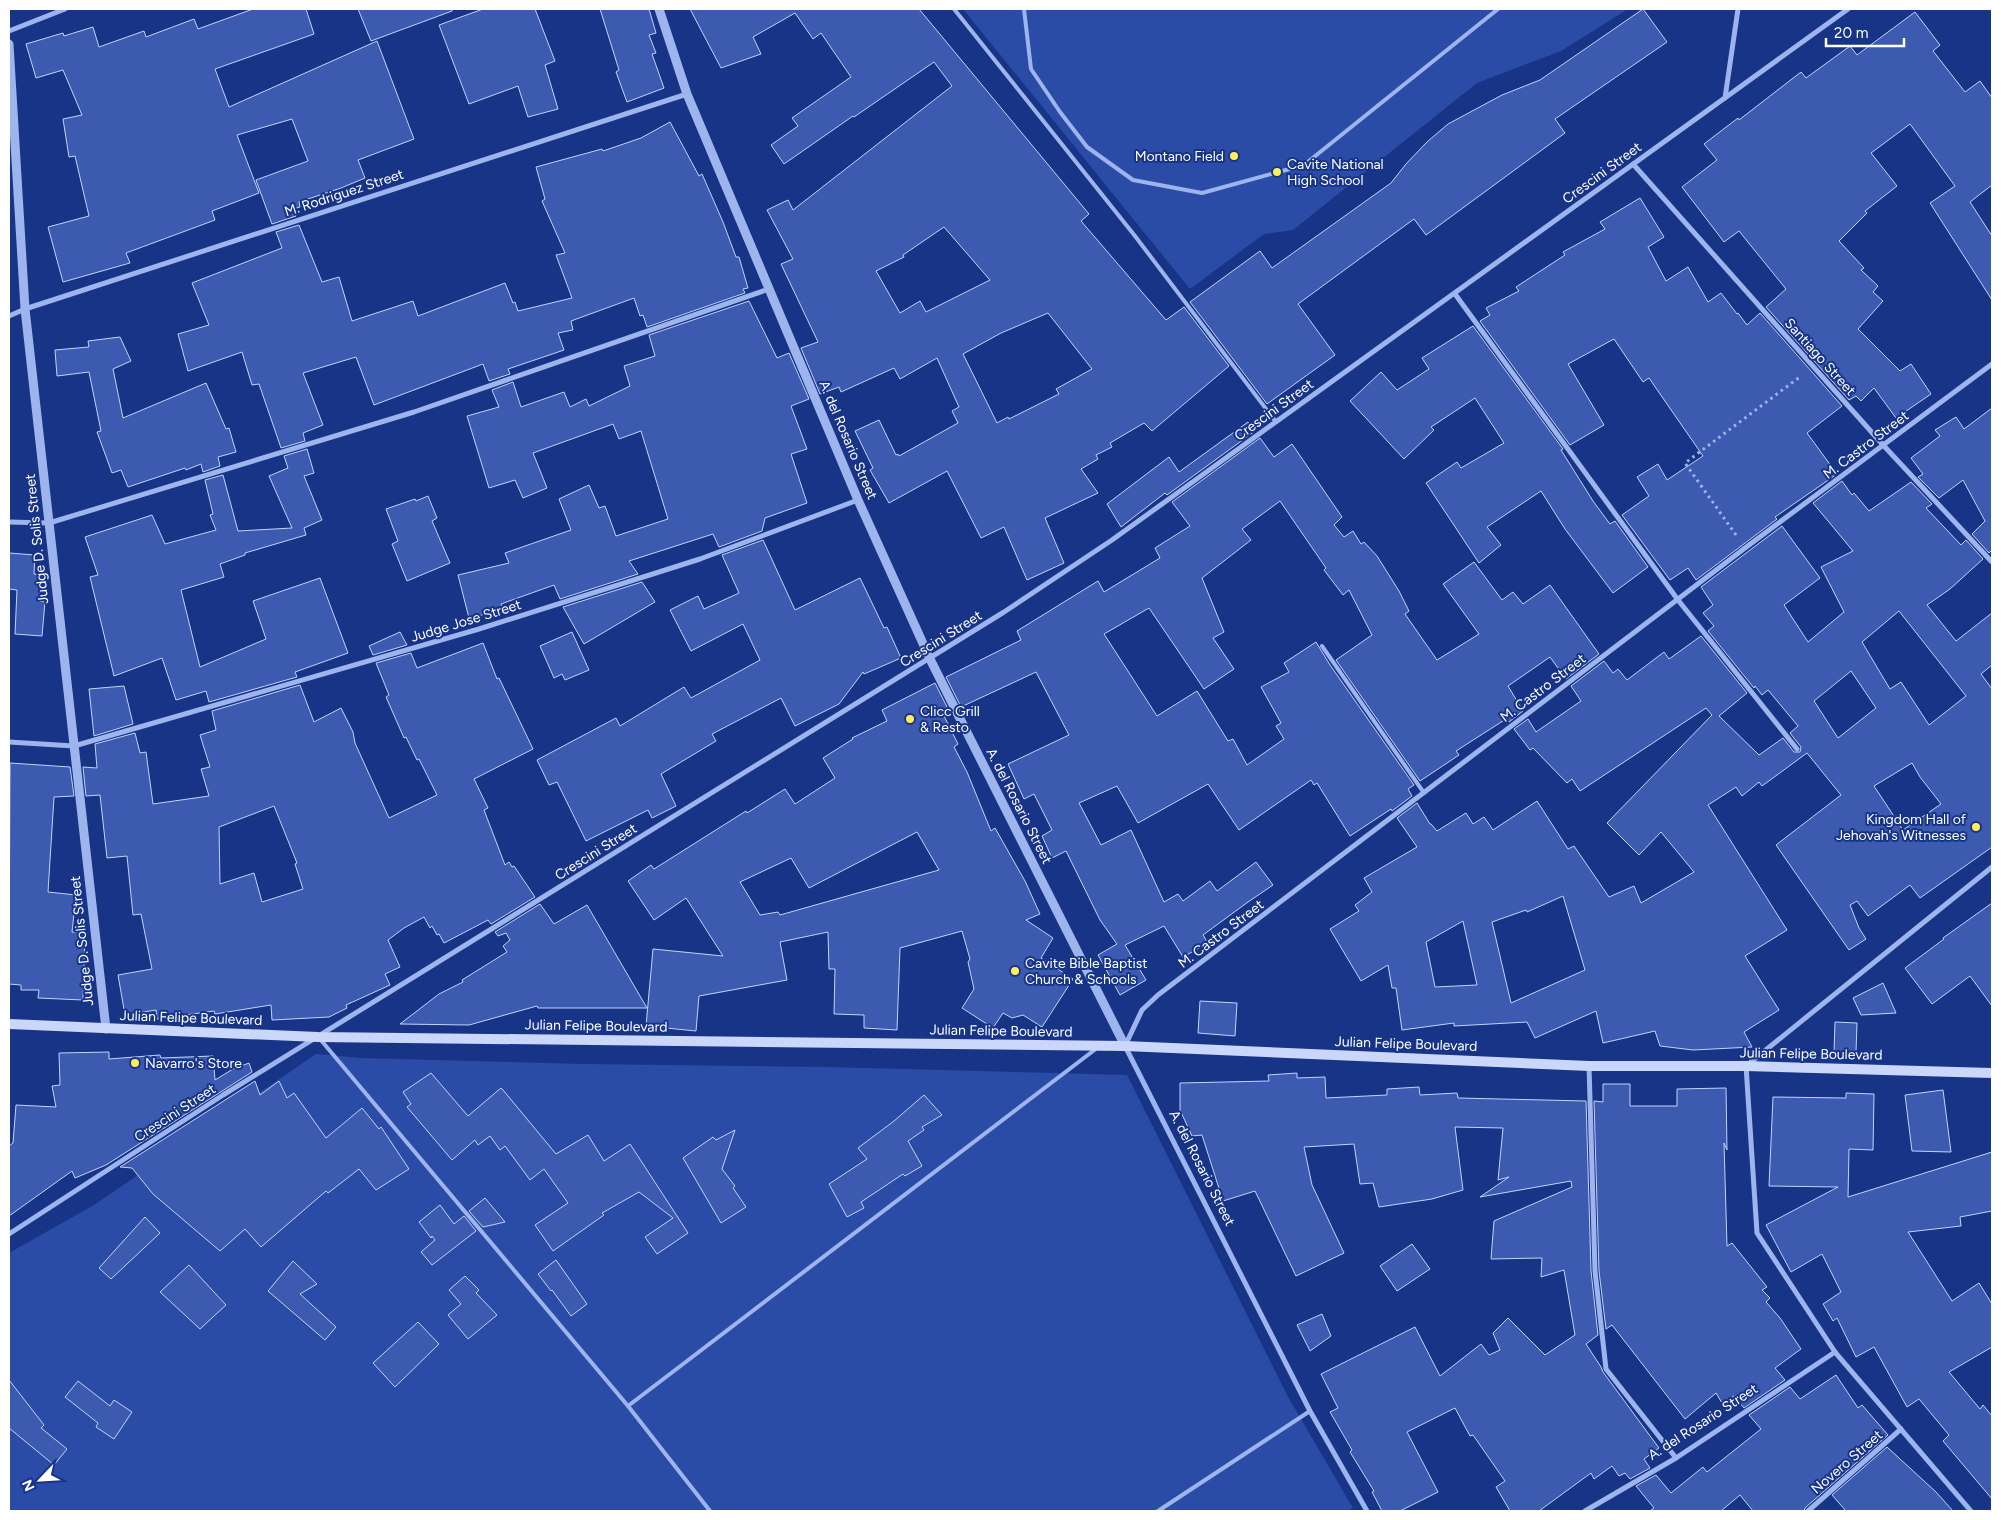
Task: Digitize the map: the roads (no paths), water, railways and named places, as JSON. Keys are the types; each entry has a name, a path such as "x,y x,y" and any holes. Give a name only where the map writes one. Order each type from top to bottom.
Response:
{"main road":[{"name":"Julian Felipe Boulevard","path":"9,1024 318,1037 1125,1046 1590,1066 1746,1066 1992,1073"}],"street":[{"path":"9,31 65,9"},
{"name":"A. del Rosario Street","path":"659,9 687,94 858,500 930,659 1310,1412 1367,1511"},
{"path":"1725,98 1738,9"},
{"name":"Crescini Street","path":"9,1234 223,1096 930,659 1112,540 1848,9"},
{"name":"Judge D. Solis Street","path":"9,44 25,309 106,1029"},
{"name":"M. Rodriguez Street","path":"9,316 25,309 687,94"},
{"name":"Santiago Street","path":"1633,164 1884,446 1992,562"},
{"path":"9,522 49,523 414,412 769,289"},
{"path":"1455,294 1678,600 1797,749"},
{"name":"M. Castro Street","path":"1125,1046 1142,1010 1149,1002 1745,548 1992,364"},
{"name":"Judge Jose Street","path":"9,742 74,746 489,626 700,560 858,500"},
{"path":"1971,1511 1834,1352 1757,1233 1746,1066 1992,867"},
{"path":"1590,1066 1595,1271 1606,1368 1676,1458"},
{"name":"A. del Rosario Street","path":"1585,1511 1676,1458 1834,1352"},
{"name":"Novero Street","path":"1808,1511 1902,1429"}],"lane":[{"path":"954,9 1135,236 1276,422"},
{"path":"1024,9 1031,69 1060,112 1087,146 1133,180 1202,193 1304,165 1498,9"},
{"path":"1322,646 1424,793"},
{"path":"318,1037 628,1406 710,1511"},
{"path":"628,1406 1100,1046"},
{"path":"1158,1511 1310,1412"}],"place":[{"name":"Montano Field","path":"1234,156"},
{"name":"Cavite National High School","path":"1277,172"},
{"name":"Clicc Grill & Resto","path":"910,719"},
{"name":"Kingdom Hall of Jehovah's Witnesses","path":"1976,827"},
{"name":"Cavite Bible Baptist Church & Schools","path":"1015,971"},
{"name":"Navarro's Store","path":"135,1063"}]}
